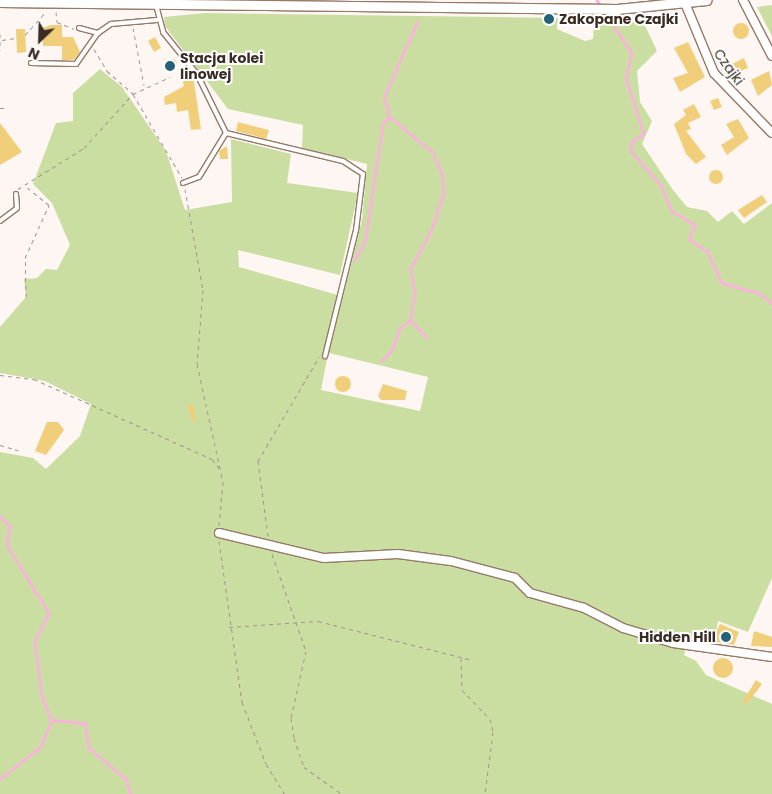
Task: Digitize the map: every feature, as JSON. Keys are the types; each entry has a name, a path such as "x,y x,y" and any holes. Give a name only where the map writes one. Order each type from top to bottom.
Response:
{"street":[{"path":"0,2 134,2 156,4 433,3 617,9 707,0"},
{"path":"743,0 772,56"},
{"name":"Czajki","path":"685,3 714,73 772,133"},
{"path":"219,533 270,547 324,558 398,554 451,560 515,578 530,593 584,608 632,630 673,642 772,657"}],"lane":[{"path":"156,4 157,20 197,74 226,133 343,162 364,174 356,230 325,356"},
{"path":"31,63 76,64 98,32 111,24 157,20"},
{"path":"79,28 98,32"},
{"path":"183,183 199,177 226,133"},
{"path":"0,221 17,208 16,194"}],"path":[{"path":"25,35 46,11"},
{"path":"56,11 57,22 69,26"},
{"path":"133,23 144,86"},
{"path":"0,34 2,40 0,50"},
{"path":"2,40 16,38"},
{"path":"91,43 107,70 133,94 182,176 203,290 197,364 222,472 219,533 228,627 242,702 266,764 285,794"},
{"path":"16,194 14,190 26,186 84,148 133,94 144,86 170,77"},
{"path":"0,108 8,108"},
{"path":"26,186 49,204 25,258 26,297"},
{"path":"325,356 318,358 258,461 270,547 294,622 306,651 291,718 294,738 304,767 342,794"},
{"path":"0,375 34,379 212,459 222,472"},
{"path":"0,445 18,450"},
{"path":"228,627 318,621 472,660"},
{"path":"461,657 462,690 490,718 493,732 485,794"}],"green space":[{"path":"772,5 772,36 757,7"},
{"path":"205,13 558,18 557,29 585,41 593,39 594,17 641,17 657,51 637,71 640,102 652,121 642,144 673,190 687,207 707,211 718,222 732,211 744,224 772,203 772,578 748,632 718,621 713,649 687,643 684,655 696,661 706,675 772,704 772,794 0,794 0,452 33,458 46,469 80,436 91,404 45,381 0,373 0,327 26,297 24,279 37,278 46,269 57,270 70,245 52,203 33,184 56,123 73,121 73,93 100,69 122,87 166,151 185,210 232,202 231,139 291,154 287,183 358,193 340,275 238,250 239,267 338,295 322,358 327,359 321,390 420,411 428,377 329,353 362,220 367,164 302,148 303,125 228,109 165,26 164,17"}],"building":[{"path":"741,23 749,31 741,39 733,31"},
{"path":"51,25 62,25 62,37 73,37 80,52 74,60 62,60 62,46 43,46 43,28"},
{"path":"16,29 25,29 26,52 17,53"},
{"path":"155,37 161,48 154,52 148,41"},
{"path":"688,42 705,77 680,92 673,78 688,73 674,48"},
{"path":"744,58 748,68 736,73 732,64"},
{"path":"170,59 174,59 177,64 176,68 170,69 167,66 167,62"},
{"path":"769,71 772,85 758,96 751,80"},
{"path":"193,75 201,129 191,130 188,110 177,112 176,103 165,105 164,97 184,86 182,77"},
{"path":"718,98 722,107 714,110 710,101"},
{"path":"694,104 701,117 688,123 691,129 686,131 706,157 696,164 686,154 674,124 686,115 683,110"},
{"path":"738,119 749,138 727,155 721,145 734,137 726,124"},
{"path":"238,122 269,130 266,139 236,131"},
{"path":"0,123 22,152 0,165"},
{"path":"227,146 228,159 220,159 219,151"},
{"path":"716,170 721,172 723,177 721,182 716,184 711,182 709,177 711,172"},
{"path":"762,195 767,202 744,218 738,210"},
{"path":"340,376 346,376 351,381 349,390 340,392 335,387 335,381"},
{"path":"383,384 407,391 405,400 381,400 378,396"},
{"path":"193,404 196,421 193,422 187,405"},
{"path":"47,422 58,422 64,430 46,455 35,451"},
{"name":"Hidden Hill","path":"720,624 739,632 734,645 712,641"},
{"path":"754,631 772,637 772,647 751,646"},
{"path":"719,658 727,658 733,664 733,672 727,678 719,678 713,672 713,664"},
{"path":"756,680 762,684 747,704 743,701"}],"waterway":[{"path":"597,0 601,6"},
{"path":"604,11 632,53 626,78 644,134 632,142 631,151 661,185 672,211 695,225 689,239 707,251 722,283 759,293 772,303"},
{"path":"381,361 393,348 399,329 410,320 415,293 410,269 431,231 443,193 442,175 433,153 389,117 384,97 417,22"},
{"path":"354,261 365,240 383,123 389,117"},
{"path":"410,320 427,337"},
{"path":"0,516 10,526 7,545 49,613 35,642 42,697 52,720 85,723 89,748 126,779 131,794"},
{"path":"0,779 40,747 52,720"}],"place":[{"name":"Zakopane Czajki","path":"549,19"},
{"name":"Stacja kolei linowej","path":"170,66"},
{"name":"Hidden Hill","path":"726,637"}]}
